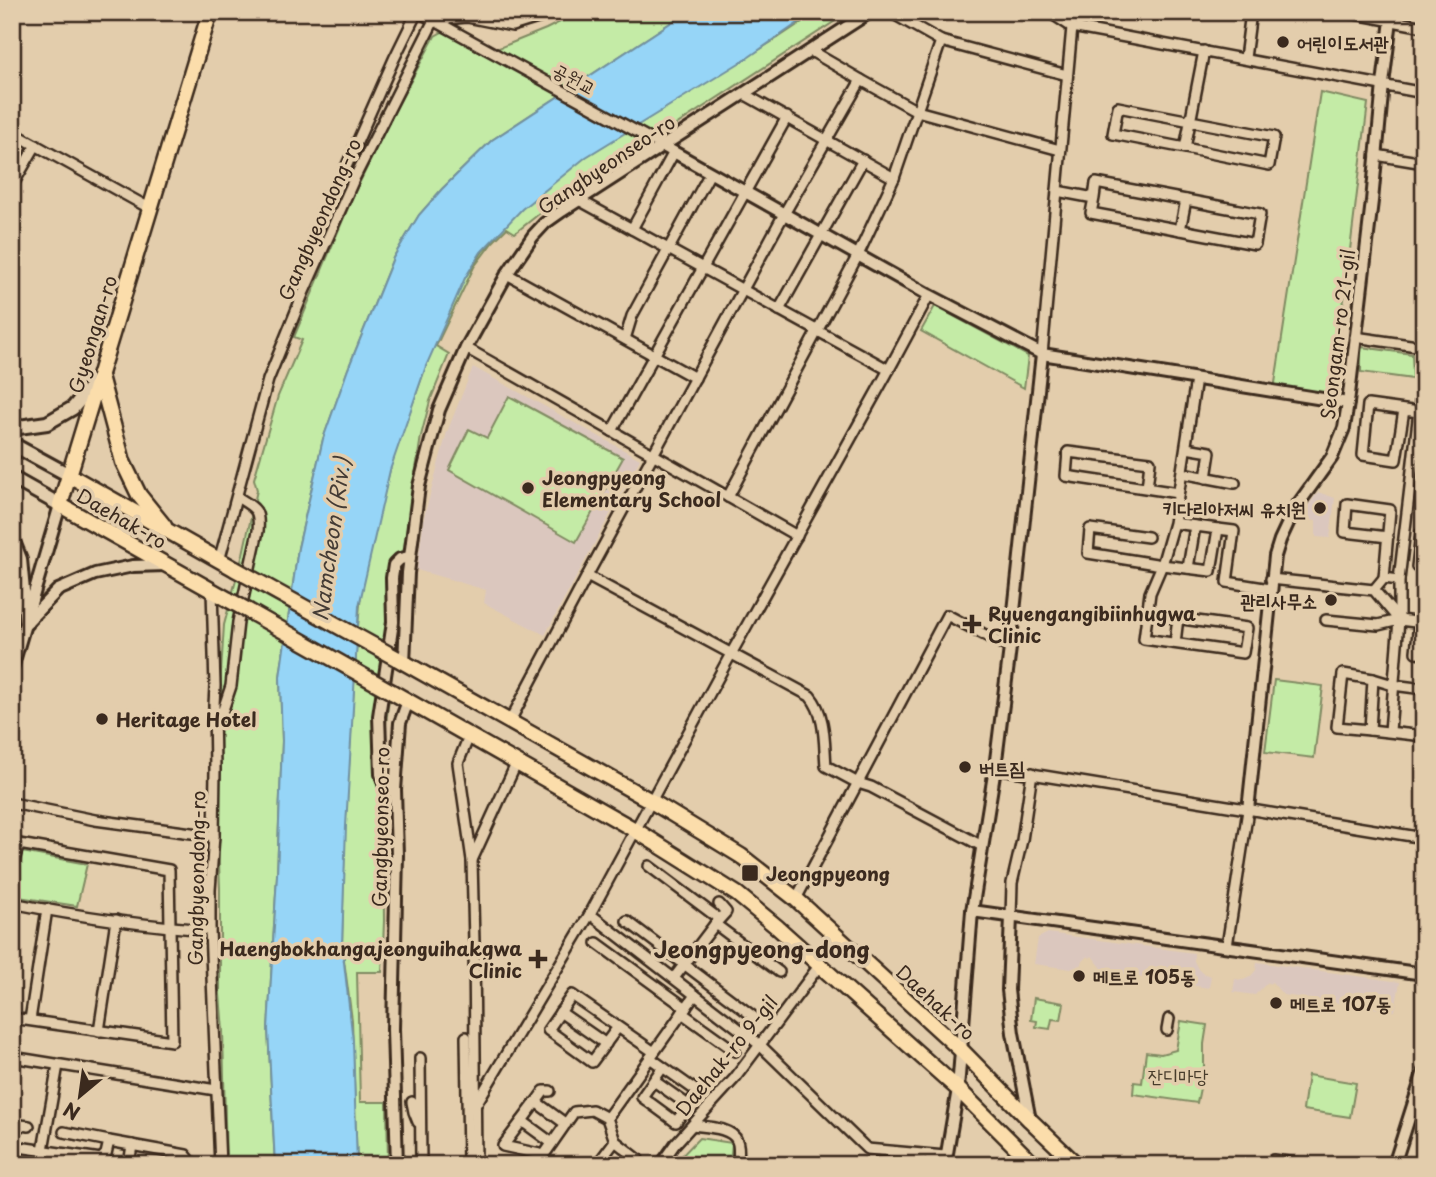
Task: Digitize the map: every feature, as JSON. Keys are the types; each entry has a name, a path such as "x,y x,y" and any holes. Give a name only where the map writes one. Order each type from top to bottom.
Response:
{"main road":[{"name":"Gyeongan-ro","path":"60,505 210,12"},
{"path":"12,428 47,423 73,408 100,376"},
{"path":"100,376 123,462 139,495 169,532"},
{"path":"12,444 69,475"},
{"name":"Daehak-ro","path":"69,475 652,801 741,856 796,899 961,1051 1077,1165"},
{"name":"Daehak-ro","path":"12,478 408,701"},
{"path":"12,539 20,559 26,623"},
{"path":"408,701 635,830 737,894 958,1089 1034,1165"}],"street":[{"path":"317,262 315,242 320,228 394,59 418,12"},
{"name":"공원교","path":"418,12 668,149"},
{"path":"434,20 468,15 512,26 557,12"},
{"name":"Gangbyeonseo-ro","path":"400,661 419,486 439,410 466,348 507,274 533,236 545,223 579,200 668,149 744,93 870,12"},
{"path":"890,12 941,41 1067,75"},
{"path":"1049,12 1072,27 1424,93"},
{"path":"1245,58 1251,12"},
{"path":"1346,12 1392,17 1424,27"},
{"name":"Seongam-ro 21-gil","path":"1248,810 1275,556 1301,499 1332,457 1344,428 1392,17"},
{"name":"Gangbyeondong-ro","path":"219,561 268,380 355,177 434,20"},
{"path":"590,914 760,1045 867,1149 945,1161 958,1089 972,911 995,768 1010,648 1042,354 1072,27"},
{"path":"728,497 858,255 894,178 941,41"},
{"path":"811,51 917,111 1060,150"},
{"path":"1185,148 1204,51"},
{"path":"510,721 784,214 861,80"},
{"path":"744,93 894,178"},
{"path":"1118,107 1274,137 1269,164 1185,148 1113,134 1118,107"},
{"path":"612,431 786,117"},
{"path":"12,132 150,209"},
{"path":"12,186 36,145"},
{"path":"632,229 668,149 929,295 1042,354 1348,403"},
{"path":"1376,155 1424,163"},
{"path":"779,310 863,160"},
{"path":"625,339 632,316 710,173"},
{"path":"1096,183 1186,200 1260,214 1255,244 1091,213 1096,183"},
{"path":"1057,191 1094,198"},
{"path":"579,200 889,370"},
{"path":"1180,230 1186,200"},
{"path":"507,274 695,377"},
{"path":"473,1102 590,914 929,295"},
{"path":"1355,337 1424,347"},
{"path":"466,348 797,536"},
{"path":"1390,731 1399,620 1399,580 1420,428 1424,369"},
{"path":"1147,614 1247,628 1243,653 1144,639 1147,614 1150,593 1162,565 1174,523 1196,379"},
{"path":"1404,410 1396,460 1363,456 1368,405 1419,412"},
{"path":"1185,448 1210,452 1206,478"},
{"path":"1147,488 1150,462 1068,452 1066,476 1178,493"},
{"path":"1182,473 1235,483"},
{"path":"214,724 223,710 231,686 237,622 258,531 259,518 256,509 237,497"},
{"path":"1374,590 1384,578 1388,537 1390,510 1347,504 1345,532 1388,537"},
{"name":"Gyeongan-ro","path":"12,668 60,505"},
{"path":"1174,523 1234,531 1227,582 1374,590 1399,620"},
{"path":"1188,568 1195,526"},
{"path":"1148,537 1090,529 1088,553 1211,571 1218,529"},
{"path":"1405,532 1422,533 1417,567 1424,568"},
{"path":"395,790 385,787 381,774 379,716 393,622 394,565 400,559 410,557"},
{"path":"26,623 58,590 95,574 133,566 166,565"},
{"path":"587,576 810,696 821,717 826,766 858,783 871,786 982,846"},
{"path":"1384,578 1399,580"},
{"name":"Gangbyeondong-ro","path":"212,591 215,686 210,930 220,1165"},
{"path":"796,899 947,615 1010,648"},
{"path":"1175,643 1178,618"},
{"path":"1326,620 1378,625 1399,620 1421,623 1416,652 1424,654"},
{"path":"1424,689 1343,674 1337,727 1423,736 1424,722"},
{"path":"1370,730 1373,679"},
{"name":"Gangbyeonseo-ro","path":"397,1165 393,1029 397,855 395,790 400,723 408,701"},
{"path":"469,736 458,762 472,860 472,1164"},
{"path":"472,860 517,762"},
{"path":"995,768 1424,838"},
{"path":"1030,1120 1027,1083 1013,1033 1014,1010 1008,990 1012,883 1022,840 1032,773"},
{"path":"12,803 95,820 214,836"},
{"path":"1227,946 1248,810"},
{"path":"12,867 19,844 169,870 172,1041 12,1017"},
{"path":"649,866 718,918 674,978"},
{"path":"12,903 170,928 210,930"},
{"path":"715,923 726,912 719,904"},
{"path":"30,1020 47,909"},
{"path":"972,911 1424,974"},
{"path":"99,1031 116,920"},
{"path":"627,921 754,1017"},
{"path":"715,923 779,972"},
{"path":"597,943 735,1051"},
{"name":"Daehak-ro 9-gil","path":"660,1165 675,1144 735,1078 819,966"},
{"path":"618,1027 592,1062 548,1030 572,995 618,1027 663,1067 698,1092 676,1122 642,1097 663,1067"},
{"path":"607,1118 695,995"},
{"path":"560,1012 606,1044"},
{"path":"1167,1030 1169,1019"},
{"path":"466,1037 473,1102"},
{"path":"12,1057 216,1090"},
{"path":"420,1058 421,1165"},
{"path":"43,1150 58,1065"},
{"path":"1394,1165 1424,1071"},
{"path":"635,1079 688,1105"},
{"path":"550,1091 544,1091 503,1146 544,1155 575,1112 593,1110 607,1118 615,1140 638,1159 634,1165"},
{"path":"412,1102 420,1126"},
{"path":"536,1102 566,1125"},
{"path":"522,1121 552,1143"},
{"path":"12,1124 29,1126"},
{"path":"693,1125 726,1131 733,1135 738,1142 738,1165"},
{"path":"64,1132 186,1155 194,1165"},
{"path":"601,1163 615,1140"},
{"path":"12,1146 104,1162 109,1141"},
{"path":"129,1165 132,1145"},
{"path":"172,1165 174,1153"},
{"path":"1273,1160 1308,1165"}],"shaded area":[{"name":"Jeongpyeong Elementary School","path":"473,367 640,459 545,635 484,603 486,590 417,570 424,517 447,432"},
{"name":"키다리아저씨 유치원","path":"1318,492 1335,498 1330,538 1316,537 1316,521 1299,518"},
{"path":"1048,933 1194,953 1198,969 1211,976 1209,988 1105,972 1092,956 1088,956 1082,964 1071,969 1034,964 1038,938"},
{"path":"1257,962 1400,982 1395,1011 1283,995 1272,982 1268,982 1255,995 1233,992 1235,979 1250,977 1256,970"}],"green space":[{"path":"580,12 687,12 492,140 419,215 393,258 323,439 298,548 280,677 282,741 268,1029 275,1165 226,1165 218,839 218,741 224,625 257,490 254,479 278,396 302,340 294,337 352,198 435,36 444,31 484,54"},
{"path":"817,12 849,12 559,198 515,233 507,228 474,267 436,346 449,354 430,401 421,436 399,581 396,638 385,733 382,972 357,972 360,1102 387,1102 388,1165 357,1165 352,1020 342,945 345,833 357,637 361,594 392,462 430,355 463,281 483,251 515,214 574,164"},
{"path":"1320,92 1368,103 1331,405 1273,396"},
{"path":"935,306 1028,356 1024,388 921,331"},
{"path":"1361,347 1412,354 1413,379 1361,372"},
{"path":"509,396 623,458 576,542 449,470 469,429 487,438"},
{"path":"1274,680 1323,686 1314,758 1265,752"},
{"path":"22,852 87,864 77,906 12,896"},
{"path":"1034,998 1064,1003 1061,1020 1052,1019 1050,1029 1036,1027 1037,1021 1031,1020"},
{"name":"잔디마당","path":"1181,1021 1207,1025 1204,1068 1197,1103 1133,1094 1134,1082 1142,1083 1146,1052 1161,1054 1176,1050"},
{"path":"1308,1075 1356,1083 1350,1117 1303,1110"},
{"path":"699,1138 732,1143 730,1165 673,1165"}],"water":[{"name":"Namcheon (Riv.)","path":"687,12 814,12 749,57 586,157 522,209 481,252 465,278 426,366 390,470 359,606 342,945 353,1041 357,1165 275,1165 268,1029 282,741 280,677 298,548 323,439 348,369 393,258 419,215 442,189 492,140"}],"place":[{"name":"어린이도서관","path":"1283,42"},
{"name":"Jeongpyeong Elementary School","path":"528,488"},
{"name":"키다리아저씨 유치원","path":"1320,508"},
{"name":"관리사무소","path":"1331,600"},
{"name":"Ryuengangibiinhugwa Clinic","path":"972,624"},
{"name":"Heritage Hotel","path":"102,719"},
{"name":"버트짐","path":"965,767"},
{"name":"Jeongpyeong","path":"750,873"},
{"name":"Haengbokhangajeonguihakgwa Clinic","path":"538,959"},
{"name":"메트로 105동","path":"1079,976"},
{"name":"메트로 107동","path":"1276,1003"}],"district":[{"name":"Jeongpyeong-dong","path":"762,948"}]}
